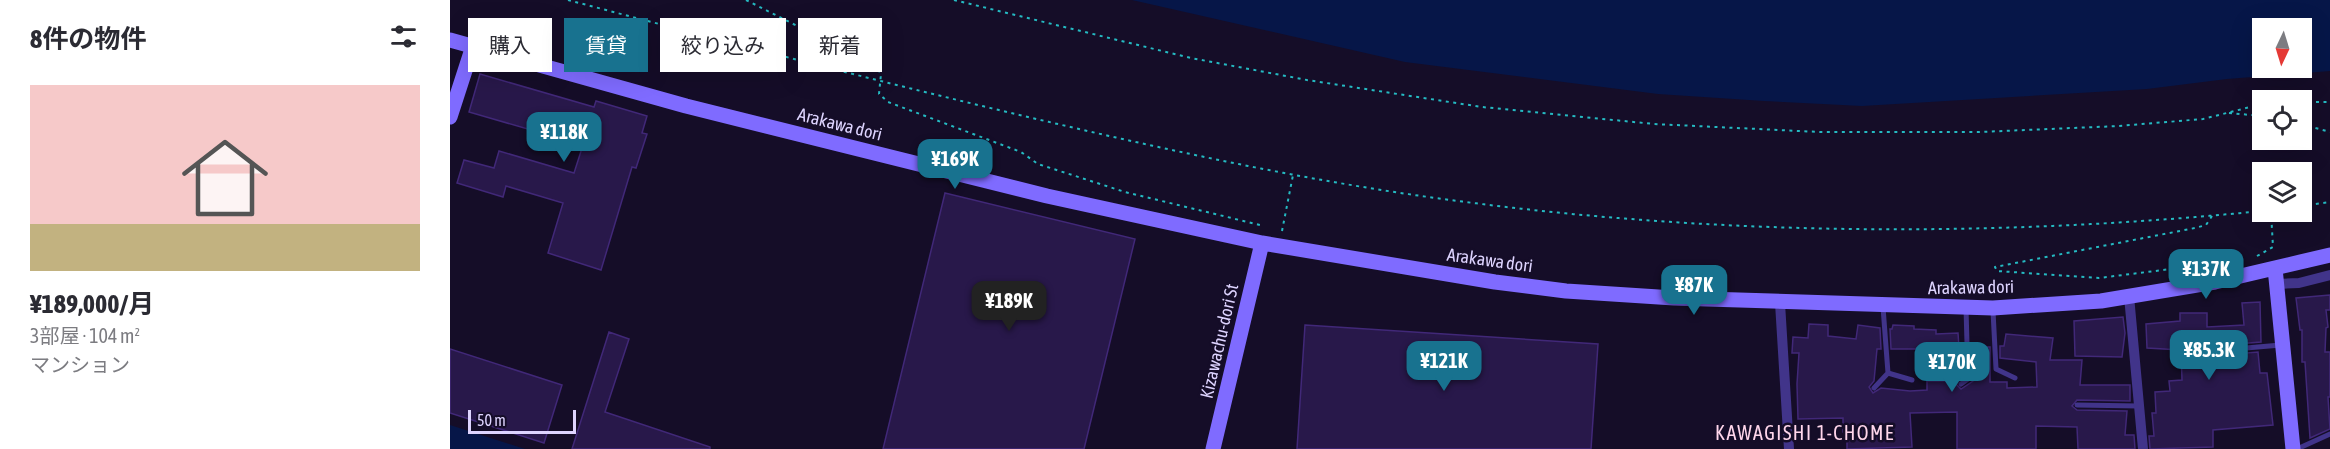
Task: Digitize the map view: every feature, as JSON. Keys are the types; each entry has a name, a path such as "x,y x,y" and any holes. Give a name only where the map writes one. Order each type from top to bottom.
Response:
{"street":[{"name":"Arakawa dori","path":"450,40 468,45"},
{"path":"450,117 468,61"},
{"name":"Arakawa dori","path":"552,68 658,98 1047,196 1262,243 1495,282 1590,292 1780,303 1993,308 2101,301 2254,273 2276,276 2330,255"},
{"name":"Kizawachu-dori St","path":"1213,449 1262,243"},
{"path":"2295,449 2276,276 2299,283 2330,275"},
{"path":"2129,296 2143,449"},
{"path":"1780,303 1788,449"}],"lane":[{"path":"1874,387 1888,373 1883,306"},
{"path":"1960,384 1968,379 1966,308"},
{"path":"1993,308 1996,369 2015,378"},
{"path":"2211,351 2282,345"},
{"path":"1888,373 1912,380"},
{"path":"2078,405 2139,406"},
{"path":"2295,449 2330,434"}],"path":[{"path":"568,0 881,82 1117,140 1293,175 1445,200 1577,214 1741,225 1976,229 2103,223 2252,212"},
{"path":"746,0 876,66 881,74 879,94 888,102 1021,152 1038,164 1125,192 1260,225 1262,243"},
{"path":"954,0 1191,58 1307,80 1437,101 1569,116 1735,129 1901,133 2119,126 2203,119 2252,107"},
{"path":"2312,102 2330,102"},
{"path":"2227,113 2252,115"},
{"path":"2312,127 2330,132"},
{"path":"1279,245 1293,175"},
{"path":"2312,204 2330,202"},
{"path":"2212,216 2206,225 2195,228 1995,267 1997,271 2099,278 2233,261 2245,263 2254,273"},
{"path":"2254,273 2251,260 2272,247 2271,222"}],"shaded area":[{"path":"1132,0 2330,0 2330,71 2312,72 2312,18 2252,18 2252,77 2147,89 1862,106 1658,94 1405,62"},
{"path":"450,425 525,449 450,449"}],"building":[{"path":"480,74 594,107 596,101 647,116 642,133 647,134 636,168 632,167 601,270 548,253 563,203 506,186 503,197 457,183 464,160 494,168 499,151 574,173 583,145 469,112"},
{"path":"945,193 1135,239 1084,449 883,449"},
{"path":"2330,295 2330,310 2326,310 2328,327 2326,328 2325,352 2330,352 2330,397 2328,397 2330,429 2310,438 2305,362 2302,362 2302,330 2300,330 2296,298"},
{"path":"2260,302 2261,342 2211,346 2206,352 2211,356 2258,352 2260,373 2267,373 2273,425 2213,430 2213,447 2150,449 2149,436 2154,436 2152,413 2156,413 2155,392 2170,391 2169,381 2182,380 2181,350 2147,348 2146,324 2180,321 2180,313 2207,313 2207,327 2244,325 2242,303"},
{"path":"2123,317 2125,333 2122,357 2075,356 2074,321"},
{"path":"1809,324 1828,325 1828,336 1856,339 1858,325 1880,328 1881,349 1877,349 1874,381 1869,387 1873,393 1881,388 1927,390 1927,381 1947,381 1949,349 1891,349 1890,329 1893,325 1936,330 1936,334 1958,333 1959,348 1962,348 1963,377 1956,384 1961,389 1973,381 1972,347 1990,347 1990,382 2007,382 2007,388 2037,387 2036,362 2000,358 2000,346 2004,346 2006,334 2053,338 2050,360 2082,360 2080,385 2130,385 2130,401 2077,400 2072,406 2077,410 2127,411 2125,435 2134,435 2135,449 2078,449 2077,427 2036,426 2036,449 1957,449 1957,412 1910,413 1912,447 1847,449 1847,432 1843,432 1843,418 1798,419 1799,353 1792,353 1793,337 1808,338"},
{"path":"1305,325 1598,344 1591,449 1297,449"},
{"path":"609,332 629,339 605,412 710,447 710,449 572,449"},
{"path":"450,349 562,385 544,443 450,413"}],"district":[{"name":"KAWAGISHI 1-CHOME","path":"1805,432"}]}
